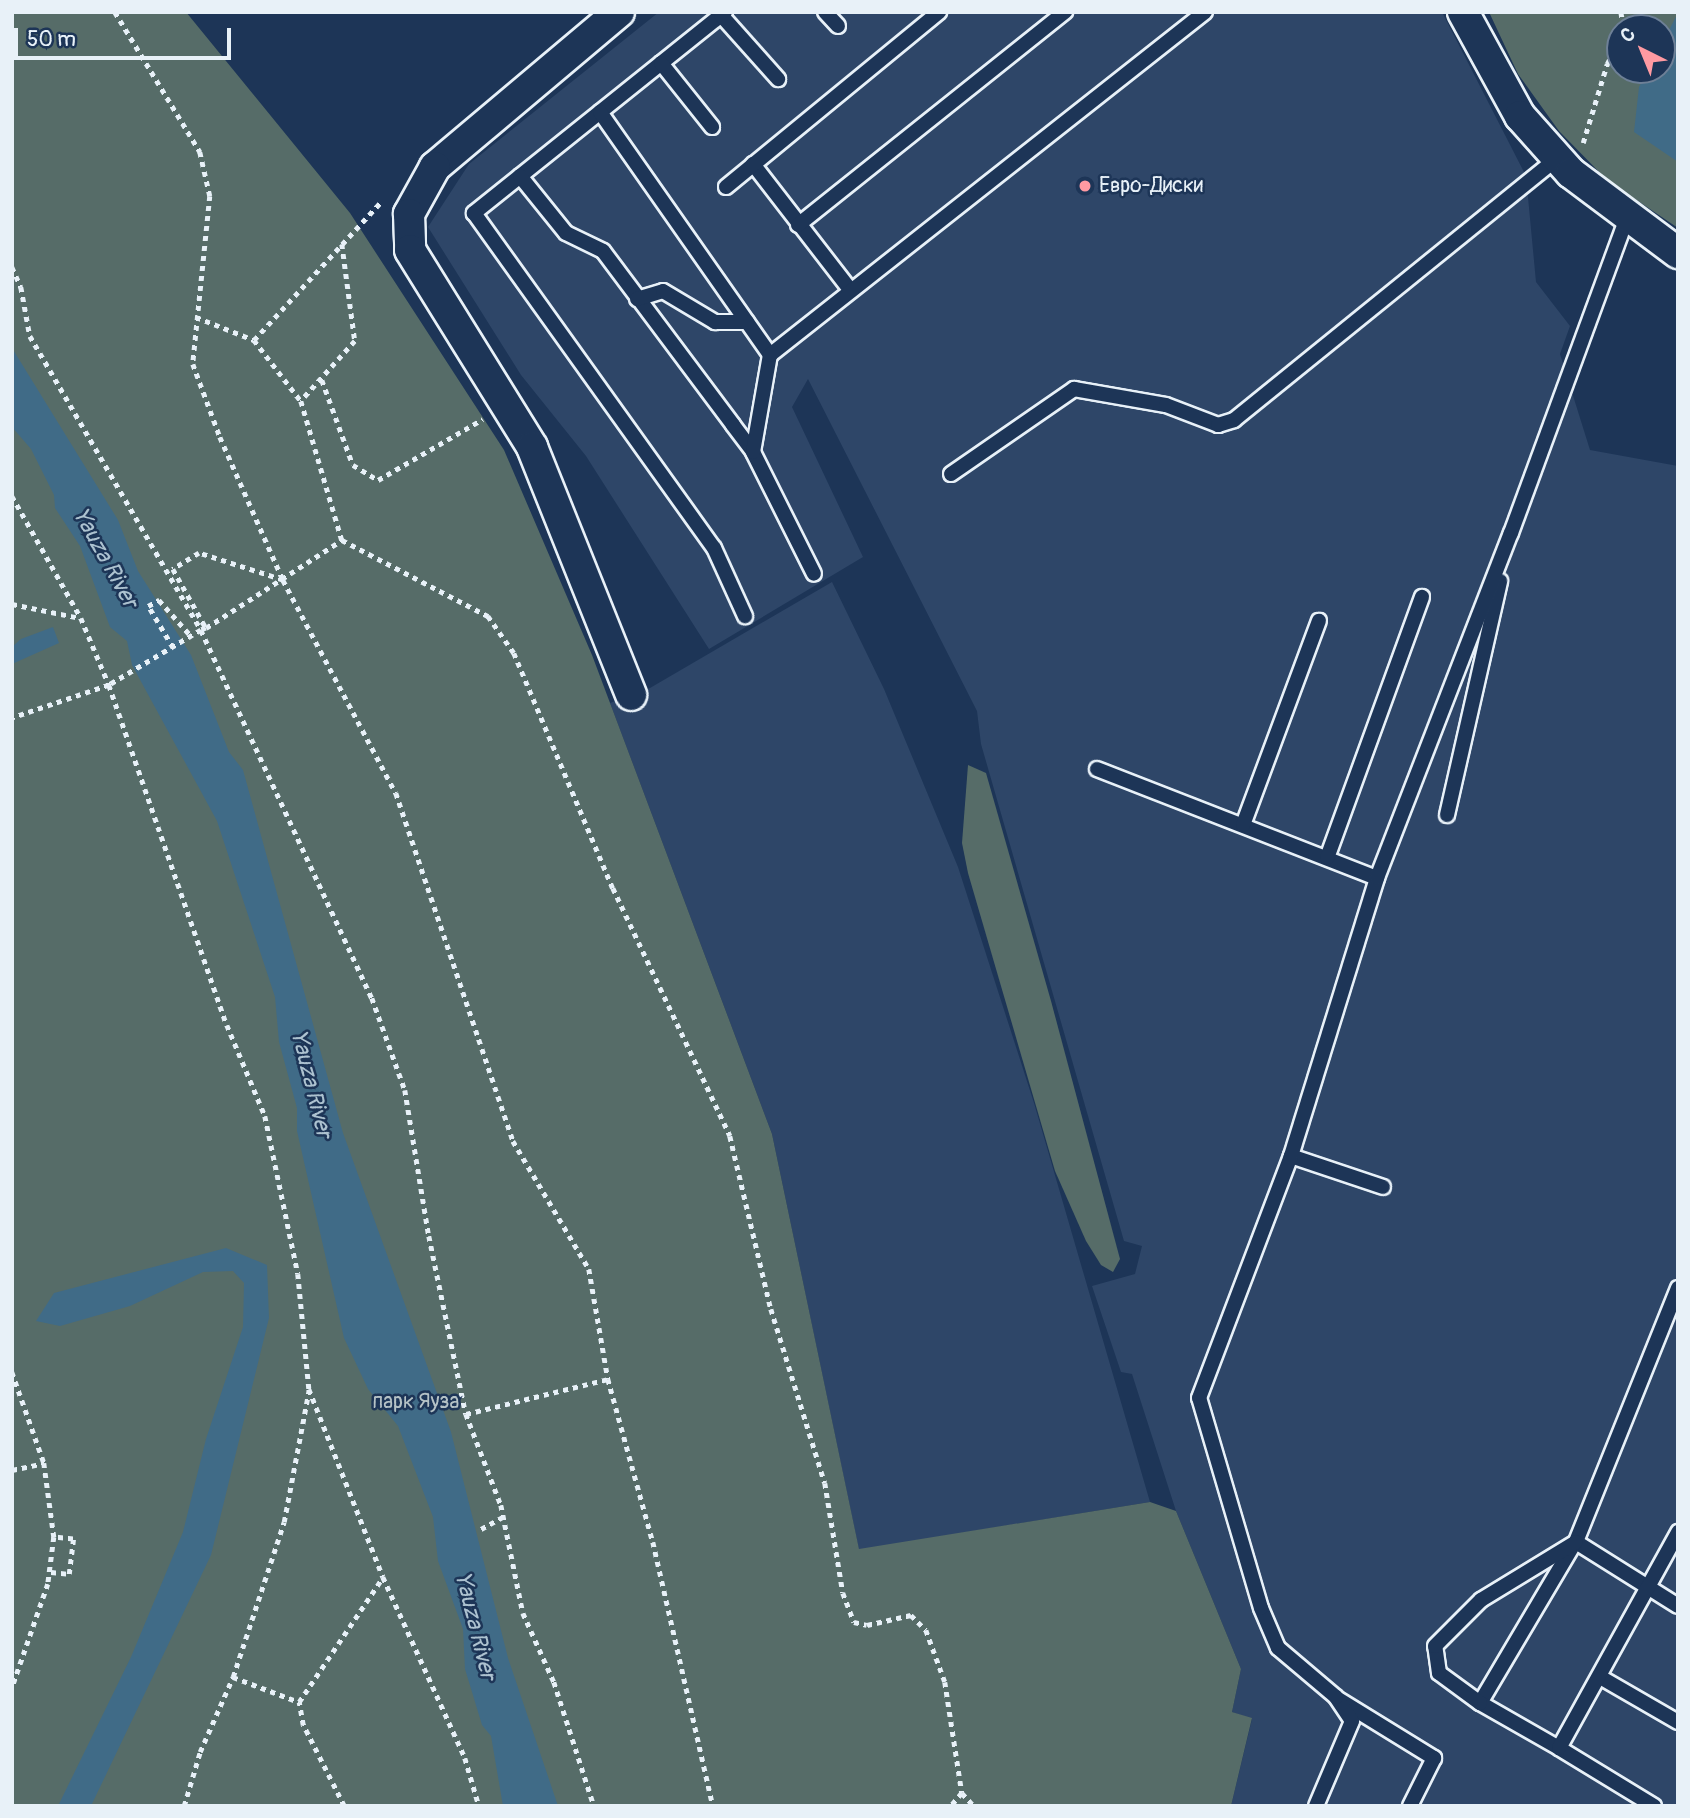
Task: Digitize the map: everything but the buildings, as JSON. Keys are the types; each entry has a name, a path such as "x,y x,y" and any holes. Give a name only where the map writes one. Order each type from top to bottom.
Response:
{"street":[{"path":"619,12 435,167 409,214 410,250 533,447 631,695"},
{"path":"1463,12 1520,116 1564,165 1627,217 1678,253"}],"lane":[{"path":"825,12 838,26"},
{"path":"726,187 939,12"},
{"path":"798,225 1065,12"},
{"path":"753,452 771,355 1205,12"},
{"path":"745,616 714,548 474,213 723,14 778,79"},
{"path":"661,63 712,127"},
{"path":"600,112 771,355"},
{"path":"753,164 851,291"},
{"path":"951,474 1074,388 1166,405 1218,425 1234,420 1564,165"},
{"path":"520,176 566,233 603,251 753,452 814,574"},
{"path":"1410,1806 1434,1758 1336,1697 1278,1648 1261,1608 1199,1398 1291,1156 1377,878 1511,533 1627,217"},
{"path":"637,299 663,292 715,322 747,323"},
{"path":"1447,815 1511,533"},
{"path":"1327,858 1422,597"},
{"path":"1243,825 1319,621"},
{"path":"1097,769 1377,878"},
{"path":"1291,1156 1383,1187"},
{"path":"1480,1703 1576,1542 1678,1288"},
{"path":"1559,1748 1678,1532"},
{"path":"1576,1542 1678,1606"},
{"path":"1576,1542 1481,1600 1435,1646 1440,1673 1480,1703 1654,1806"},
{"path":"1600,1676 1678,1721"},
{"path":"1316,1806 1352,1721 1336,1697"}],"path":[{"path":"115,12 200,152 210,196 193,364 220,438 283,580 396,793 513,1141 589,1269 608,1379 653,1542 713,1806"},
{"path":"1564,165 1606,71"},
{"path":"254,340 365,218"},
{"path":"300,401 355,341 342,244"},
{"path":"12,267 21,287 30,336 203,629"},
{"path":"196,317 254,340 300,401 342,540 488,615 514,653 613,888 730,1136 771,1309 825,1483 844,1593 854,1622 867,1625 911,1615 926,1630 945,1682 962,1793 974,1806"},
{"path":"322,380 354,465 377,480 507,406"},
{"path":"12,496 80,618 109,685 227,1025 265,1116 298,1274 309,1389 383,1577 465,1758 479,1806"},
{"path":"12,719 128,676 283,580 342,540"},
{"path":"283,580 199,553 173,569 372,998 405,1090 429,1236 466,1414 503,1517 523,1613 554,1682 594,1806"},
{"path":"173,648 148,606 159,600 192,636"},
{"path":"12,604 80,618"},
{"path":"12,1372 44,1463 54,1537 51,1572 12,1688"},
{"path":"466,1414 608,1379"},
{"path":"184,1806 200,1752 233,1677 284,1522 309,1389"},
{"path":"12,1470 44,1463"},
{"path":"481,1529 503,1517"},
{"path":"51,1572 69,1574 73,1539 54,1537"},
{"path":"344,1806 303,1725 299,1702 383,1577"},
{"path":"233,1677 299,1702"},
{"path":"951,1806 962,1793"}],"shaded area":[{"path":"659,12 1442,12 1526,176 1536,282 1570,326 1560,354 1590,450 1678,466 1678,1806 1231,1806 1252,1719 1232,1712 1241,1669 1176,1511 1132,1374 1121,1372 1092,1286 1135,1274 1142,1246 1124,1241 981,744 977,711 808,379 792,407 863,557 709,649 586,456 521,375 428,227 469,164"},
{"path":"832,582 884,689 958,867 1034,1103 1150,1502 859,1550 772,1134 610,703 650,688"}],"green space":[{"name":"парк Яуза","path":"12,12 186,12 350,213 504,450 592,655 772,1134 859,1549 1150,1502 1176,1511 1241,1669 1232,1712 1252,1718 1231,1806 12,1806"},
{"path":"1489,12 1678,12 1678,228 1607,180 1559,131 1518,74"},
{"path":"968,765 986,773 1120,1259 1113,1272 1101,1265 1086,1241 1055,1171 968,873 962,843"}],"water":[{"path":"1678,13 1678,162 1634,132 1641,84 1676,84"},
{"name":"Yauza River","path":"12,348 118,520 138,571 191,655 229,752 243,770 343,1133 451,1432 508,1658 558,1806 503,1806 491,1736 482,1725 465,1669 463,1629 438,1561 433,1517 398,1426 368,1389 344,1338 297,1131 297,1108 279,1042 275,997 217,821 132,665 127,641 110,627 80,546 55,508 54,495 31,449 12,427"},
{"path":"53,627 59,643 12,664 12,647 21,639"},
{"path":"226,1248 267,1265 269,1318 211,1555 91,1806 58,1806 131,1657 183,1532 206,1439 243,1327 244,1283 233,1271 203,1272 130,1306 60,1326 36,1321 54,1293"}],"place":[{"name":"Евро-Диски","path":"1085,186"}]}
